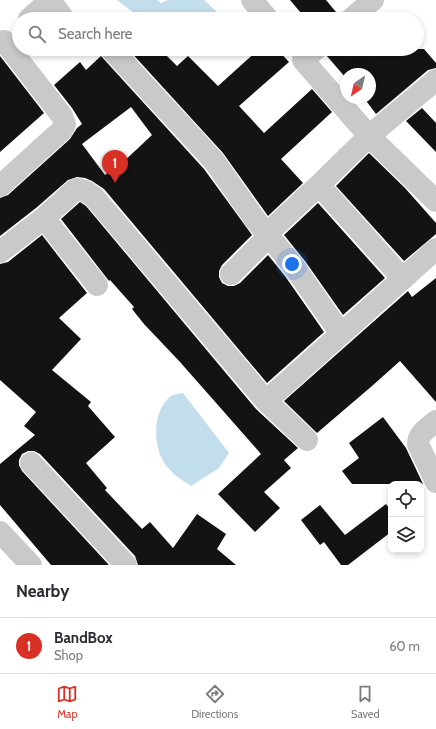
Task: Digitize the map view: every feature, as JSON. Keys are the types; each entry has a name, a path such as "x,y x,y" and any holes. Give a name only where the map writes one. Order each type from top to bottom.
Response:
{"street":[{"path":"37,12 50,0 59,12"},
{"path":"252,0 262,12"},
{"path":"359,12 373,0"},
{"path":"0,186 62,130 65,124 62,116 20,56"},
{"path":"117,56 214,161 254,218 295,268 341,334"},
{"path":"306,56 369,136 436,201"},
{"path":"232,274 269,236 271,230 369,136 436,80"},
{"path":"319,185 403,279"},
{"path":"0,252 44,218 76,189 86,191 94,197 266,401 307,440"},
{"path":"44,218 97,285"},
{"path":"266,401 436,248"},
{"path":"436,421 418,438 418,444 436,482"},
{"path":"31,463 126,565"},
{"path":"0,532 31,565"}],"water":[{"path":"117,0 157,0 161,3 168,0 204,0 217,12 133,12"},
{"path":"183,393 229,453 219,468 191,486 177,476 163,462 159,453 156,432 157,421 164,403 171,396"}],"building":[{"path":"290,0 326,0 336,12 300,12"},
{"path":"424,49 436,63 436,68 428,70 376,114 368,104 376,104 376,68 340,68 340,71 327,56 424,56"},
{"path":"0,56 44,113 0,152"},
{"path":"101,56 204,169 252,235 222,265 219,271 219,277 222,283 228,286 234,286 240,283 268,255 285,276 324,332 267,383 104,189 92,181 77,177 68,180 36,208 0,236 0,198 8,195 70,139 77,128 82,124 72,108 54,85 80,62 86,70","holes":["131,107 152,135 121,164 119,162 105,175 82,144"]},
{"path":"134,56 167,56 177,66 188,56 218,86 251,56 283,56 289,62 239,106 264,133 312,89 332,112 281,159 303,183 268,216 223,153"},
{"path":"422,108 436,123 436,152 406,121"},
{"path":"369,153 405,188 436,223 436,234 404,261 336,186"},
{"path":"80,202 86,206 256,409 298,448 284,460 291,468 264,492 280,508 255,532 218,494 261,454 180,362 144,324 132,309 134,307 110,280 109,281 61,219"},
{"path":"318,203 385,278 343,315 305,261 284,235"},
{"path":"42,235 87,293 59,318 81,339 52,370 91,402 88,406 115,437 86,463 107,488 105,490 142,529 150,522 173,548 197,514 226,534 217,549 236,565 138,565 135,556 40,454 34,451 28,451 22,454 19,460 19,465 22,471 109,565 51,565 0,505 0,464 35,435 24,426 36,412 0,380 0,264 8,262"},
{"path":"436,278 436,402 400,361 317,433 284,401 408,291 412,297"},
{"path":"383,417 406,448 422,481 388,481 388,484 352,484 342,471 359,458 349,443"},
{"path":"386,504 388,506 388,534 348,565 341,565 324,542 320,545 301,520 320,505 345,535"}],"place":[{"name":"BandBox","path":"115,183"}]}
